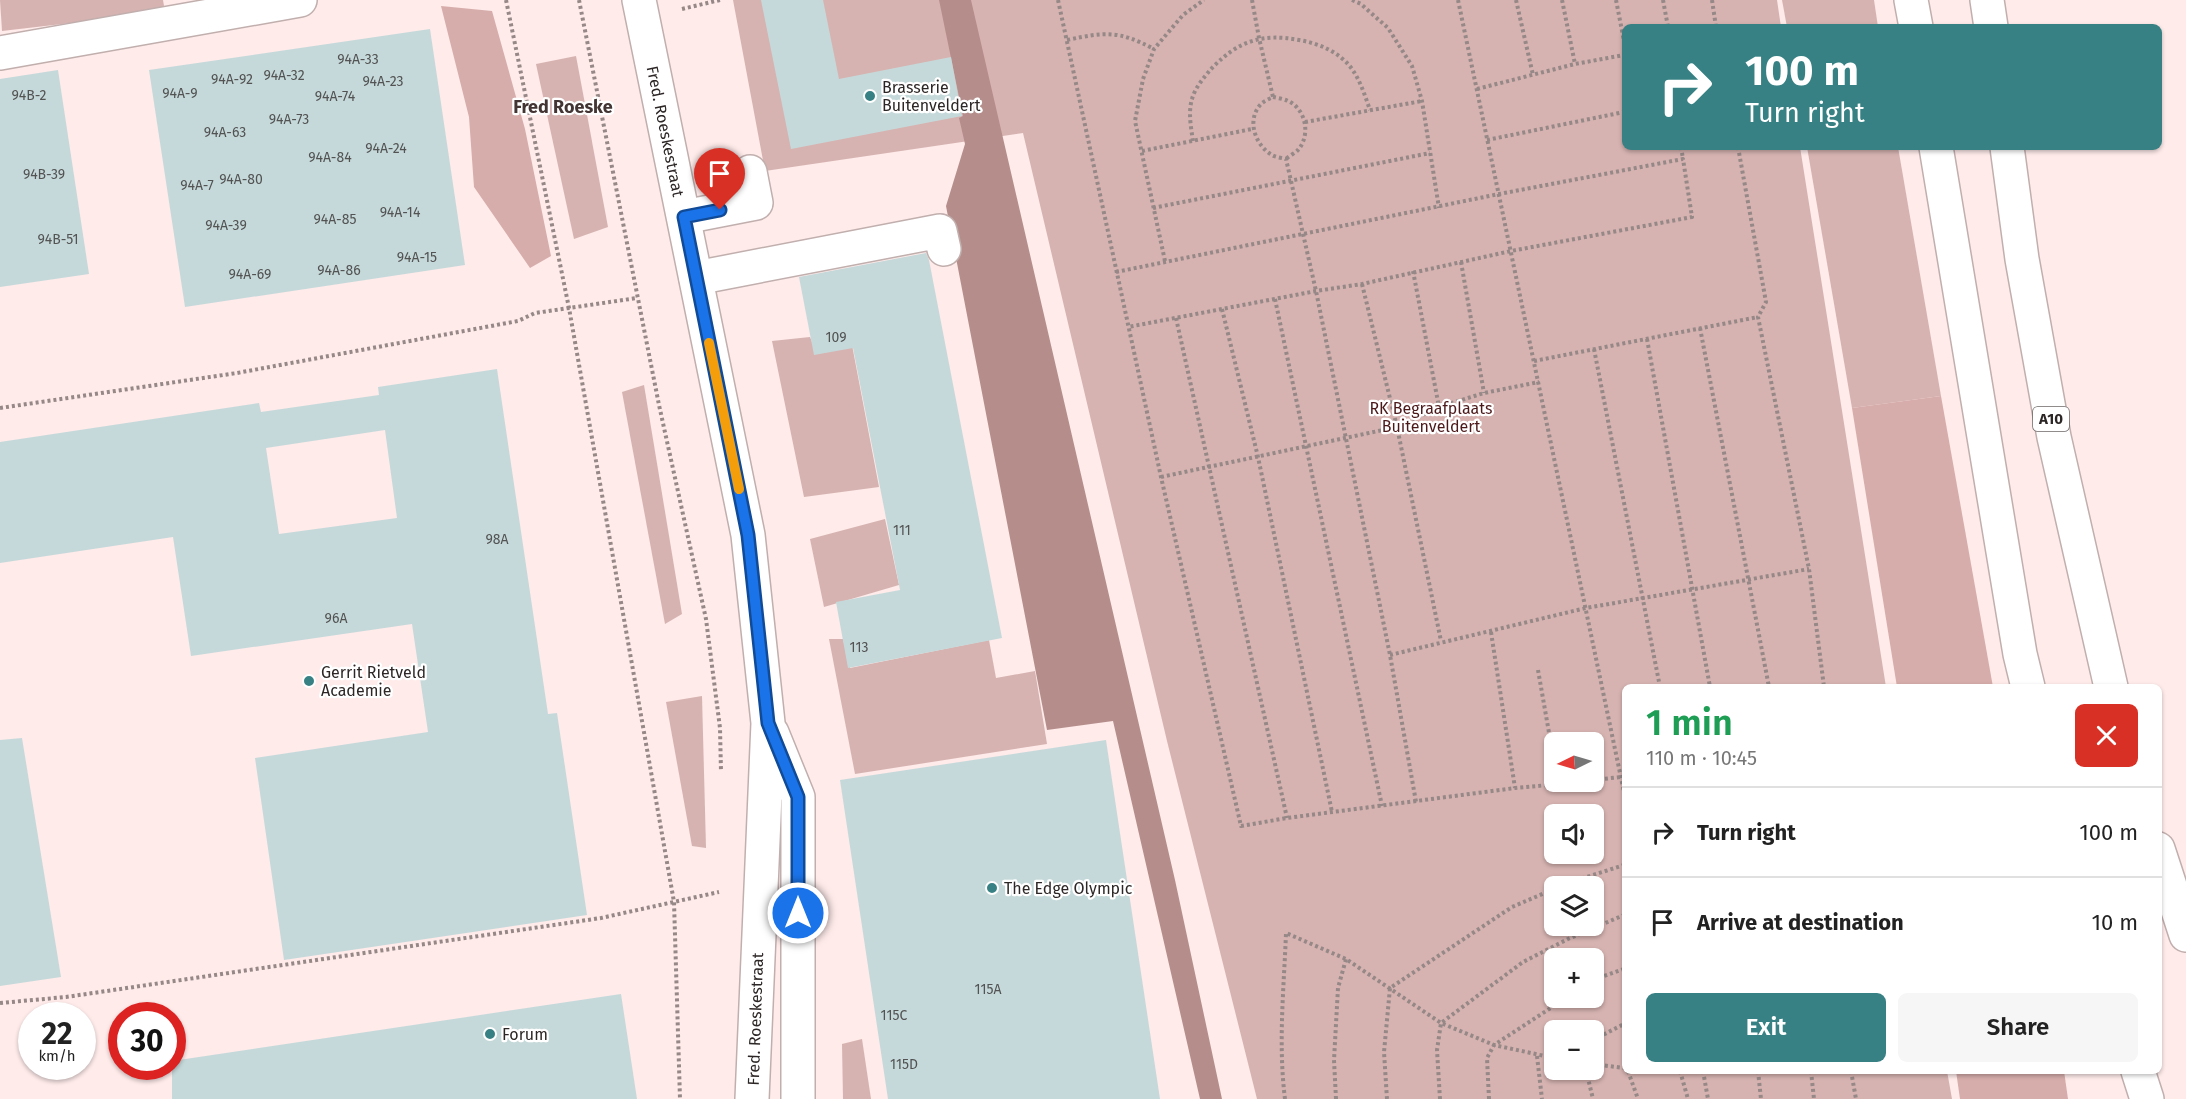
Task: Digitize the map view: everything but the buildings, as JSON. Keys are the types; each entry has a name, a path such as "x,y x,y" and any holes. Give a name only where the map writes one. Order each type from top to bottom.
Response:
{"main road":[{"path":"0,53 300,0"},
{"name":"Fred. Roeskestraat","path":"639,0 748,535 768,723 752,1099"},
{"path":"1911,0 1915,24"},
{"path":"1987,0 1991,24"},
{"path":"1936,150 2020,654 2027,684"},
{"name":"A10","path":"2007,150 2022,259 2054,437 2109,684"},
{"path":"684,217 756,203 750,172"},
{"path":"696,278 940,231 944,249"},
{"name":"Fred. Roeskestraat","path":"768,723 798,797 798,1099"},
{"path":"2162,861 2186,935"},
{"path":"2139,1074 2147,1099"}],"path":[{"path":"506,0 569,308 674,902 680,1099"},
{"path":"579,0 661,416 706,620 720,729 721,774"},
{"path":"1058,0 1161,477 1241,826 1544,785"},
{"path":"1165,261 1135,121 1143,79 1154,49 1184,15 1204,0"},
{"path":"1252,0 1273,97"},
{"path":"1352,0 1361,4 1388,28 1412,66 1422,101 1439,208"},
{"path":"1458,0 1622,782"},
{"path":"1516,0 1533,75"},
{"path":"1562,0 1575,64"},
{"path":"1616,0 1622,31"},
{"path":"1663,0 1667,24"},
{"path":"1712,0 1716,24"},
{"path":"1067,40 1110,33 1132,37 1154,49"},
{"path":"1193,141 1190,121 1192,99 1204,77 1220,60 1244,43 1259,38 1280,37 1320,44 1346,61 1361,83 1370,110"},
{"path":"1476,89 1575,64 1622,55"},
{"path":"1273,97 1287,100 1299,109 1305,122 1305,137 1298,150 1286,159 1272,155 1260,144 1252,129 1255,114 1261,103 1273,97"},
{"path":"1305,122 1422,101"},
{"path":"1487,140 1622,112"},
{"path":"1142,151 1252,129"},
{"path":"1128,327 1362,284 1511,251 1692,217 1682,150"},
{"path":"1739,150 1766,302 1758,317 1809,569 1824,684"},
{"path":"1153,208 1430,153"},
{"path":"1286,159 1316,291 1390,655 1416,802"},
{"path":"1116,272 1683,159"},
{"path":"1461,262 1484,393"},
{"path":"1413,271 1439,407"},
{"path":"1362,284 1397,427 1441,641"},
{"path":"0,408 237,373 518,321 535,313 637,298"},
{"path":"1275,299 1382,806"},
{"path":"1222,309 1258,457 1332,812"},
{"path":"1176,317 1211,466 1287,818"},
{"path":"1534,361 1758,317"},
{"path":"1700,328 1768,684"},
{"path":"1647,339 1709,684"},
{"path":"1594,349 1659,684"},
{"path":"1161,477 1397,427 1439,407 1484,393 1539,382"},
{"path":"1390,655 1586,608 1809,569"},
{"path":"1491,632 1515,788"},
{"path":"1538,670 1549,732"},
{"path":"1604,779 1621,777"},
{"path":"1590,876 1622,866"},
{"path":"0,1003 78,995 589,920 725,890"},
{"path":"1390,988 1512,907 1544,893"},
{"path":"1440,1099 1437,1050 1441,1023 1523,962 1568,939 1622,916"},
{"path":"1285,1099 1282,1079 1282,1022 1286,933 1346,959 1441,1023 1494,1045 1544,1057"},
{"path":"1336,1099 1334,1060 1338,988 1346,959"},
{"path":"1604,976 1622,970"},
{"path":"1388,1099 1384,1052 1390,988"},
{"path":"1489,1099 1487,1058 1494,1045 1551,1008"},
{"path":"1604,1034 1622,1025"},
{"path":"1537,1056 1542,1099"},
{"path":"1604,1065 1622,1068"},
{"path":"1629,1074 1638,1099"},
{"path":"1681,1074 1689,1099"},
{"path":"1704,1074 1708,1099"},
{"path":"1758,1074 1761,1099"},
{"path":"1811,1074 1815,1099"},
{"path":"1852,1074 1856,1099"},
{"path":"1588,1080 1593,1099"}],"green space":[{"path":"0,0 163,0 165,12 2,31"},
{"name":"RK Begraafplaats Buitenveldert","path":"733,0 1777,0 1781,24 1622,24 1622,150 1800,150 1886,684 1622,684 1622,1074 1948,1074 1952,1099 1257,1099 1167,741 1023,133 765,171"},
{"path":"1782,0 1874,0 1878,24 1786,24"},
{"path":"576,56 608,227 574,239 536,64"},
{"path":"1808,150 1899,150 1941,396 1852,408"},
{"path":"810,337 816,352 852,345 879,487 804,497 772,341"},
{"path":"644,385 682,614 665,624 622,392"},
{"path":"885,519 899,585 824,607 810,539"},
{"path":"829,639 843,639 850,668 989,640 996,678 1035,671 1047,744 855,774"},
{"path":"702,696 706,848 692,846 666,702"},
{"path":"862,1039 871,1099 843,1099 842,1044"}],"shaded area":[{"path":"939,0 971,0 1175,880 1222,1099 1200,1099 1113,721 1047,730 946,206 965,144 959,118 963,116"},
{"path":"441,6 492,11 525,129 551,256 530,268 474,187 469,117"},
{"path":"1941,396 1992,684 1897,684 1852,408"},
{"path":"1956,1074 2064,1074 2068,1099 1960,1099"}],"slow traffic":[{"path":"709,343 739,489"}],"place":[{"name":"Brasserie Buitenveldert","path":"870,96"},
{"name":"Gerrit Rietveld Academie","path":"309,681"},
{"name":"The Edge Olympic","path":"992,888"},
{"name":"Forum","path":"490,1034"}],"district":[{"name":"Fred Roeske","path":"563,107"}],"route":[{"path":"720,210 684,217 748,535 768,723 798,797 798,913"}]}
